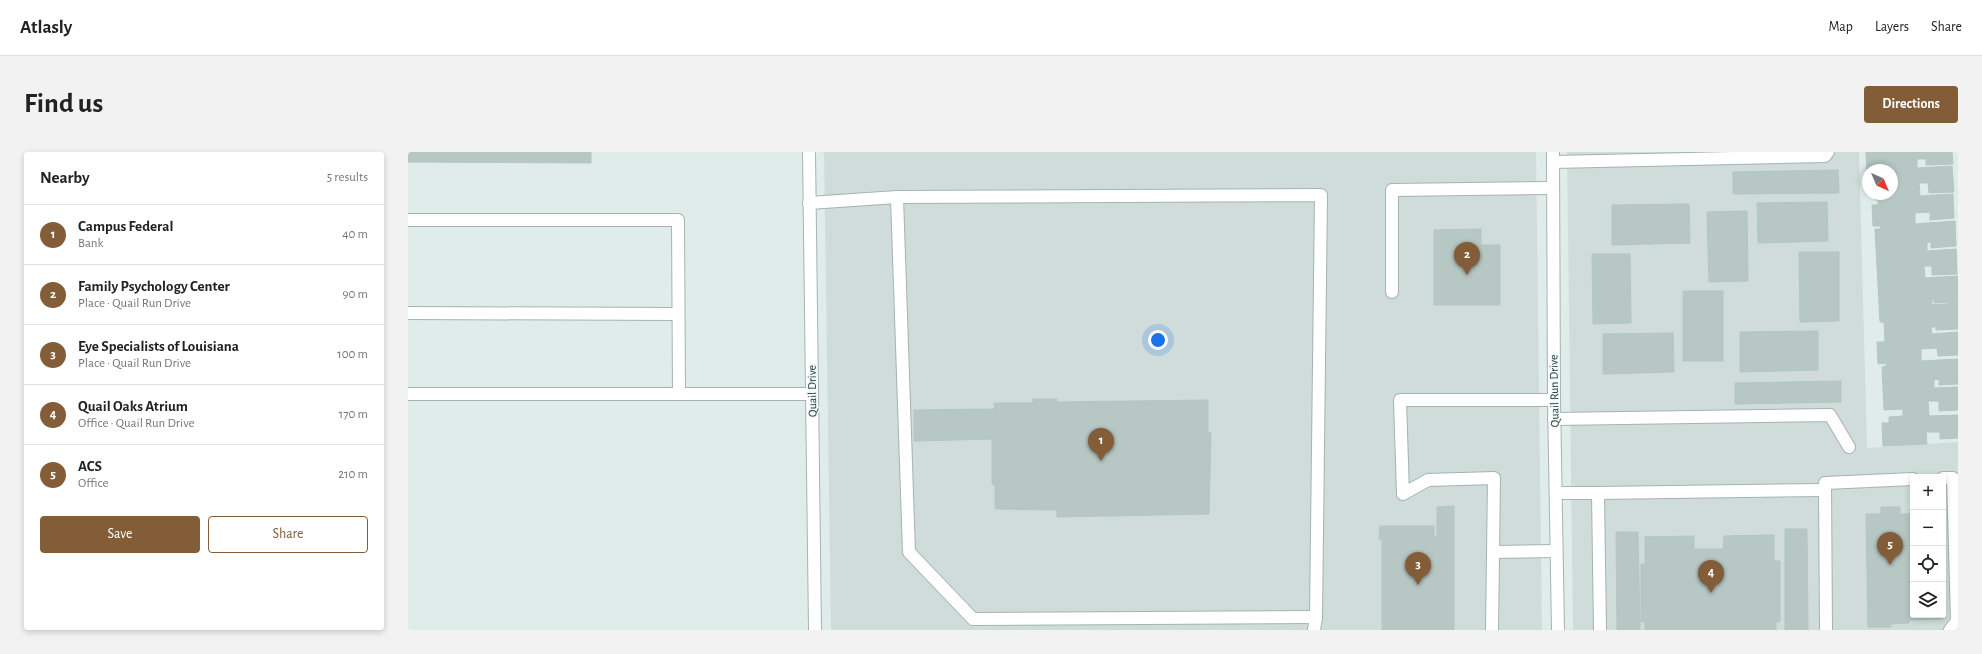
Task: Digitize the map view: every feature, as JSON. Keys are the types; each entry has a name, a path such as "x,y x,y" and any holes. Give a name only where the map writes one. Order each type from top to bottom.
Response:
{"street":[{"name":"Quail Drive","path":"809,152 815,630"},
{"path":"1553,157 1825,156 1828,152"},
{"name":"Quail Run Drive","path":"1553,157 1554,419 1558,630"},
{"path":"1392,292 1392,190 1553,188"},
{"path":"809,203 897,198 1321,195 1316,617 1314,630"},
{"path":"897,198 909,552 973,619 1316,617"},
{"path":"408,220 678,220 679,393"},
{"path":"408,314 678,314"},
{"path":"408,394 812,394"},
{"path":"1492,630 1494,478 1428,480 1403,494 1400,400 1554,400"},
{"path":"1554,419 1830,414 1848,447"},
{"path":"1950,630 1957,621 1951,478"},
{"path":"1826,630 1825,483 1910,479"},
{"path":"1556,493 1825,490"},
{"path":"1598,493 1600,630"},
{"path":"1493,552 1556,551"}],"shaded area":[{"path":"824,152 1536,152 1542,630 831,630"},
{"path":"1567,152 1859,152 1867,448 1958,442 1958,630 1573,630"}],"building":[{"path":"408,152 591,152 591,163 408,162"},
{"path":"1866,152 1952,152 1953,164 1926,165 1926,159 1917,159 1917,168 1952,166 1954,192 1929,193 1928,183 1919,183 1920,196 1953,194 1954,218 1930,220 1930,212 1915,213 1915,224 1955,221 1956,246 1931,248 1931,242 1927,243 1927,251 1956,249 1957,274 1932,275 1932,266 1924,266 1925,278 1958,276 1958,302 1934,303 1934,299 1932,299 1932,305 1958,303 1958,329 1936,330 1936,327 1931,327 1932,334 1958,332 1958,355 1938,356 1937,348 1921,349 1921,361 1958,359 1958,384 1939,385 1939,379 1934,380 1934,388 1958,387 1958,410 1939,411 1939,401 1928,401 1929,416 1958,415 1958,438 1940,439 1940,432 1926,432 1927,444 1883,446 1882,423 1889,423 1889,417 1903,416 1903,409 1884,410 1882,367 1886,366 1886,363 1878,364 1877,342 1885,342 1884,322 1880,322 1875,229 1881,229 1880,226 1873,226 1872,205 1878,205 1878,200 1898,200 1898,164 1867,164"},
{"path":"1838,170 1839,193 1733,194 1733,172"},
{"path":"1827,202 1828,241 1758,243 1757,203"},
{"path":"1689,204 1690,243 1612,245 1612,205"},
{"path":"1747,211 1748,281 1709,282 1707,212"},
{"path":"1481,229 1481,245 1500,245 1500,305 1434,305 1434,230"},
{"path":"1799,252 1839,252 1839,321 1800,322"},
{"path":"1592,254 1630,254 1631,323 1593,324"},
{"path":"1683,291 1723,291 1723,361 1683,361"},
{"path":"1818,331 1818,370 1740,372 1740,332"},
{"path":"1673,333 1674,372 1603,374 1603,334"},
{"path":"1841,381 1841,402 1735,404 1735,383"},
{"path":"1033,399 1057,399 1057,402 1208,400 1208,432 1211,433 1209,514 1057,517 1057,510 995,509 995,485 992,484 992,439 914,441 914,410 995,409 994,403 1033,403"},
{"path":"1454,506 1454,630 1382,630 1382,539 1379,539 1380,526 1434,526 1434,537 1437,536 1437,507"},
{"path":"1881,507 1900,507 1900,514 1910,514 1910,618 1943,619 1909,620 1909,623 1891,624 1891,627 1868,627 1866,514 1881,514"},
{"path":"1785,529 1807,529 1808,630 1785,630"},
{"path":"1616,532 1638,532 1640,630 1617,630"},
{"path":"1774,535 1774,561 1780,561 1780,622 1776,622 1776,630 1645,630 1645,622 1641,622 1641,564 1645,564 1645,537 1694,536 1694,549 1723,549 1724,536"}],"place":[{"name":"Family Psychology Center","path":"1467,275"},
{"name":"Campus Federal","path":"1101,461"},
{"name":"ACS","path":"1890,565"},
{"name":"Eye Specialists of Louisiana","path":"1418,585"},
{"name":"Quail Oaks Atrium","path":"1711,593"}]}
